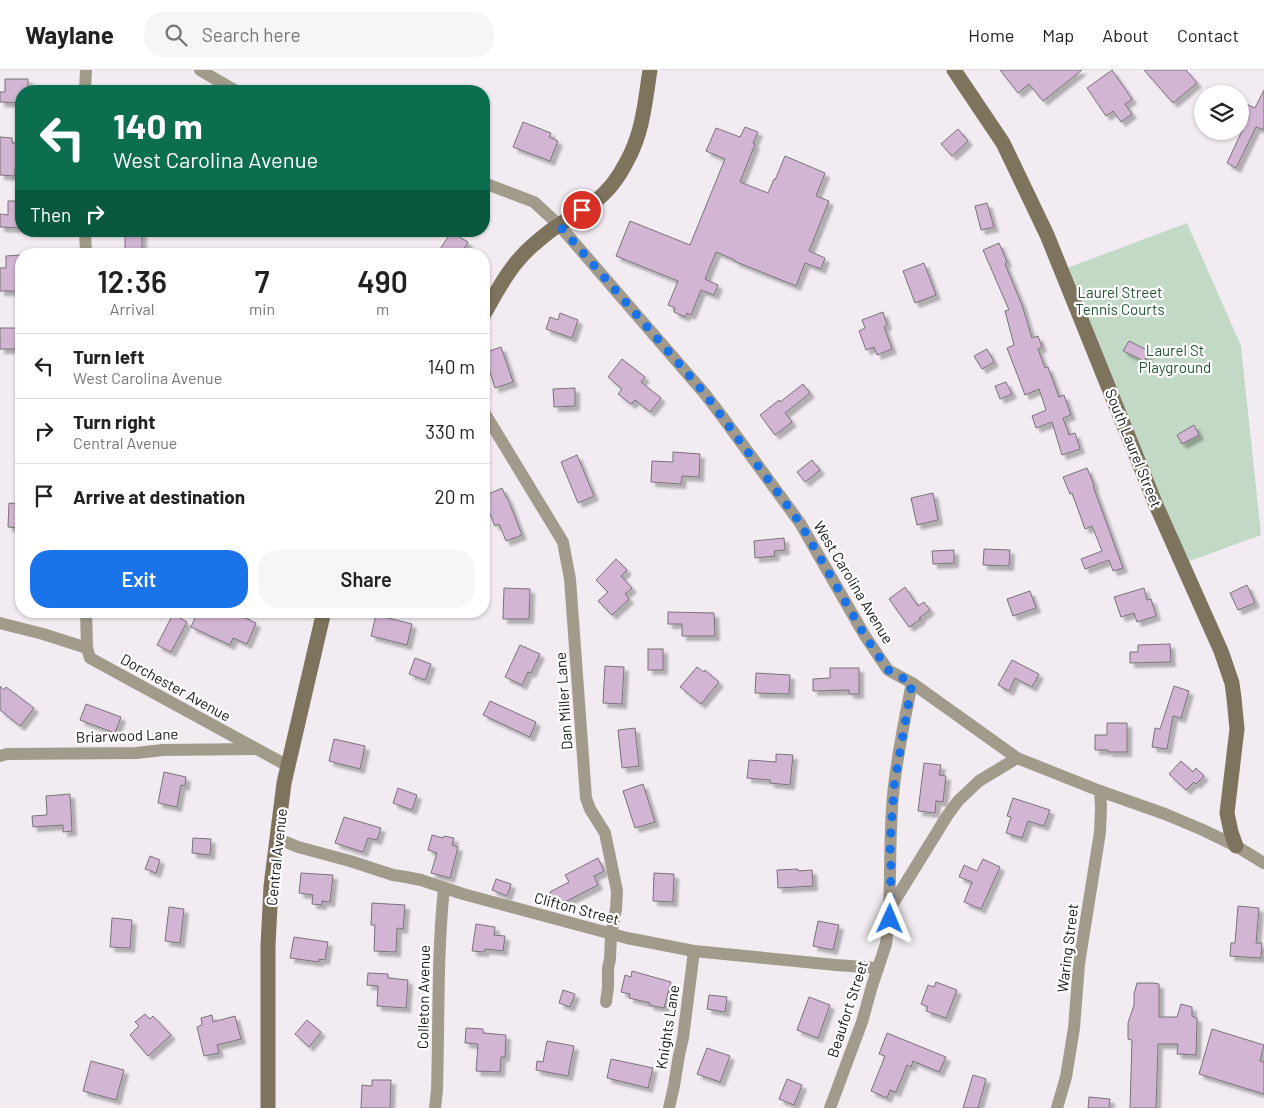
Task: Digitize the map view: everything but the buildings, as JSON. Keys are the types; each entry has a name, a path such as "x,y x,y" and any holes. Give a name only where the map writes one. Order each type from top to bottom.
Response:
{"street":[{"path":"86,70 86,85"},
{"path":"200,70 226,85"},
{"path":"490,304 504,280 531,247 559,225 594,202 618,177 636,144 642,126 650,70"},
{"name":"South Laurel Street","path":"954,70 1003,144 1047,234 1156,504 1222,651 1232,683 1236,721 1227,813 1236,846"},
{"name":"West Carolina Avenue","path":"490,186 534,202 559,225 706,395 800,523 865,636 888,670 912,683 1017,758 1165,814 1236,846 1264,863"},
{"name":"Dan Miller Lane","path":"490,422 563,542 570,579 586,798 590,809 605,833 617,892 611,934 606,1002"},
{"path":"0,623 87,648 86,618"},
{"name":"Central Avenue","path":"268,1108 268,946 276,838 288,766 322,618"},
{"name":"Dorchester Avenue","path":"87,648 90,658 288,766"},
{"path":"889,910 890,845 894,786 912,683"},
{"name":"Briarwood Lane","path":"0,756 7,754 136,753 163,750 255,749"},
{"name":"Beaufort Street","path":"830,1108 862,1022 886,944 890,919 889,910 958,801 979,781 1017,758"},
{"name":"Waring Street","path":"1057,1108 1066,1077 1074,1028 1079,964 1100,832 1100,791"},
{"name":"Clifton Street","path":"276,838 298,847 393,875 414,878 463,894 662,946 836,966 878,968"},
{"name":"Colleton Avenue","path":"435,1108 444,888"},
{"name":"Knights Lane","path":"669,1108 683,1038 694,951"}],"green space":[{"name":"Laurel St Playground","path":"1187,223 1241,346 1261,535 1187,562 1067,268"}],"route":[{"path":"582,210 559,225 706,395 800,523 865,636 888,670 912,683 894,786 890,845 890,919"}],"park label":[{"name":"Laurel Street Tennis Courts","path":"1120,300"}]}
